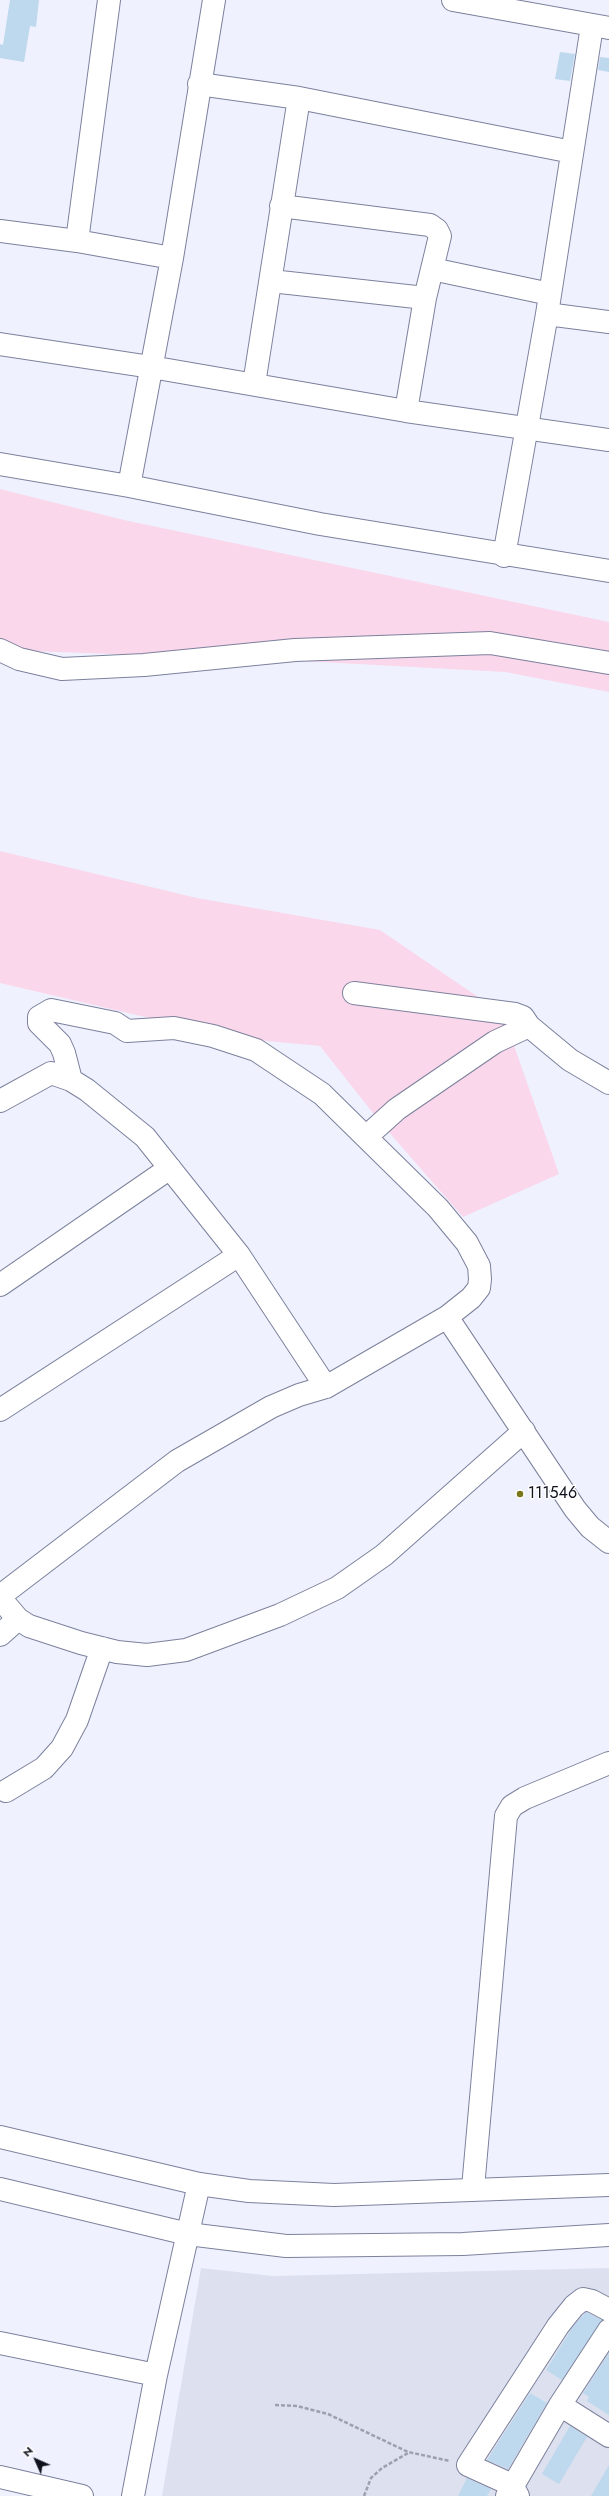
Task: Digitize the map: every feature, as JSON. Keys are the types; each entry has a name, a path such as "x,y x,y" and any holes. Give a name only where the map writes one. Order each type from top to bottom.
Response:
{"main road":[{"path":"77,241 109,0"},
{"path":"129,486 172,258 199,84 214,0"},
{"path":"453,0 601,27 572,152 549,304 504,556"},
{"path":"199,84 299,98 572,152"},
{"path":"254,384 299,98"},
{"path":"281,206 434,227 440,236 425,298 406,411"},
{"path":"0,231 77,241 172,258"},
{"path":"432,269 609,322"},
{"path":"271,281 425,298"},
{"path":"0,344 151,367 406,411 609,440"},
{"path":"0,464 129,486 320,524 504,556 609,571"},
{"path":"0,650 19,659 62,669 144,665 294,650 490,643 609,663"},
{"path":"354,993 515,1014 522,1017 529,1026 570,1060 609,1083"},
{"path":"71,1080 60,1044 40,1023 39,1017 51,1010 115,1022 127,1030 174,1028 213,1036 256,1050 322,1094 367,1136 438,1208 467,1243 479,1266 479,1288 471,1298 446,1317 326,1387 299,1395 271,1407 196,1449 0,1597 18,1619 35,1628 102,1648 147,1655 186,1650 280,1615 337,1588 384,1555 524,1431"},
{"path":"367,1136 397,1109 495,1042 529,1026"},
{"path":"0,1101 51,1073 71,1080 111,1108 145,1137 240,1255 326,1387"},
{"path":"0,1285 170,1168"},
{"path":"0,1410 240,1255"},
{"path":"446,1317 575,1509 590,1527 609,1542"},
{"path":"0,1634 18,1619"},
{"path":"6,1791 44,1768 62,1748 77,1720 102,1648"},
{"path":"473,2188 506,1816 512,1806 525,1798 609,1763"},
{"path":"0,2137 199,2184 249,2191 334,2195 473,2188 609,2185"},
{"path":"133,2496 156,2375 199,2184"},
{"path":"0,2189 188,2234 286,2246 463,2244 609,2235"},
{"path":"609,2310 592,2301 583,2299 574,2306 558,2326 468,2465 512,2492 560,2405 609,2330"},
{"path":"0,2343 156,2375"},
{"path":"560,2405 609,2436"},
{"path":"0,2477 82,2496"}],"path":[{"path":"275,2405 297,2406 328,2414 408,2452 468,2465"},
{"path":"364,2496 371,2478 382,2468 408,2452"}],"shaded area":[{"path":"0,489 124,520 609,622 609,692 505,672 283,660 0,650"},
{"path":"0,851 197,898 380,930 503,1014 559,1174 463,1217 380,1122 320,1046 235,1038 0,983"},
{"path":"201,2268 273,2276 609,2268 609,2496 162,2496"}],"building":[{"path":"10,0 39,0 36,27 30,26 24,62 0,58 0,44 3,45"},
{"path":"560,52 575,54 570,81 555,79"},
{"path":"600,57 609,58 609,72 598,70"},
{"path":"586,2312 602,2320 562,2380 546,2370 572,2328"},
{"path":"609,2353 609,2415 587,2401 589,2397 583,2393"},
{"path":"530,2393 547,2403 508,2469 487,2460"},
{"path":"570,2426 587,2437 559,2484 542,2474"},
{"path":"609,2465 609,2496 591,2496"},
{"path":"467,2478 491,2489 487,2496 458,2496"}],"place":[{"name":"111546","path":"520,1494"}]}
